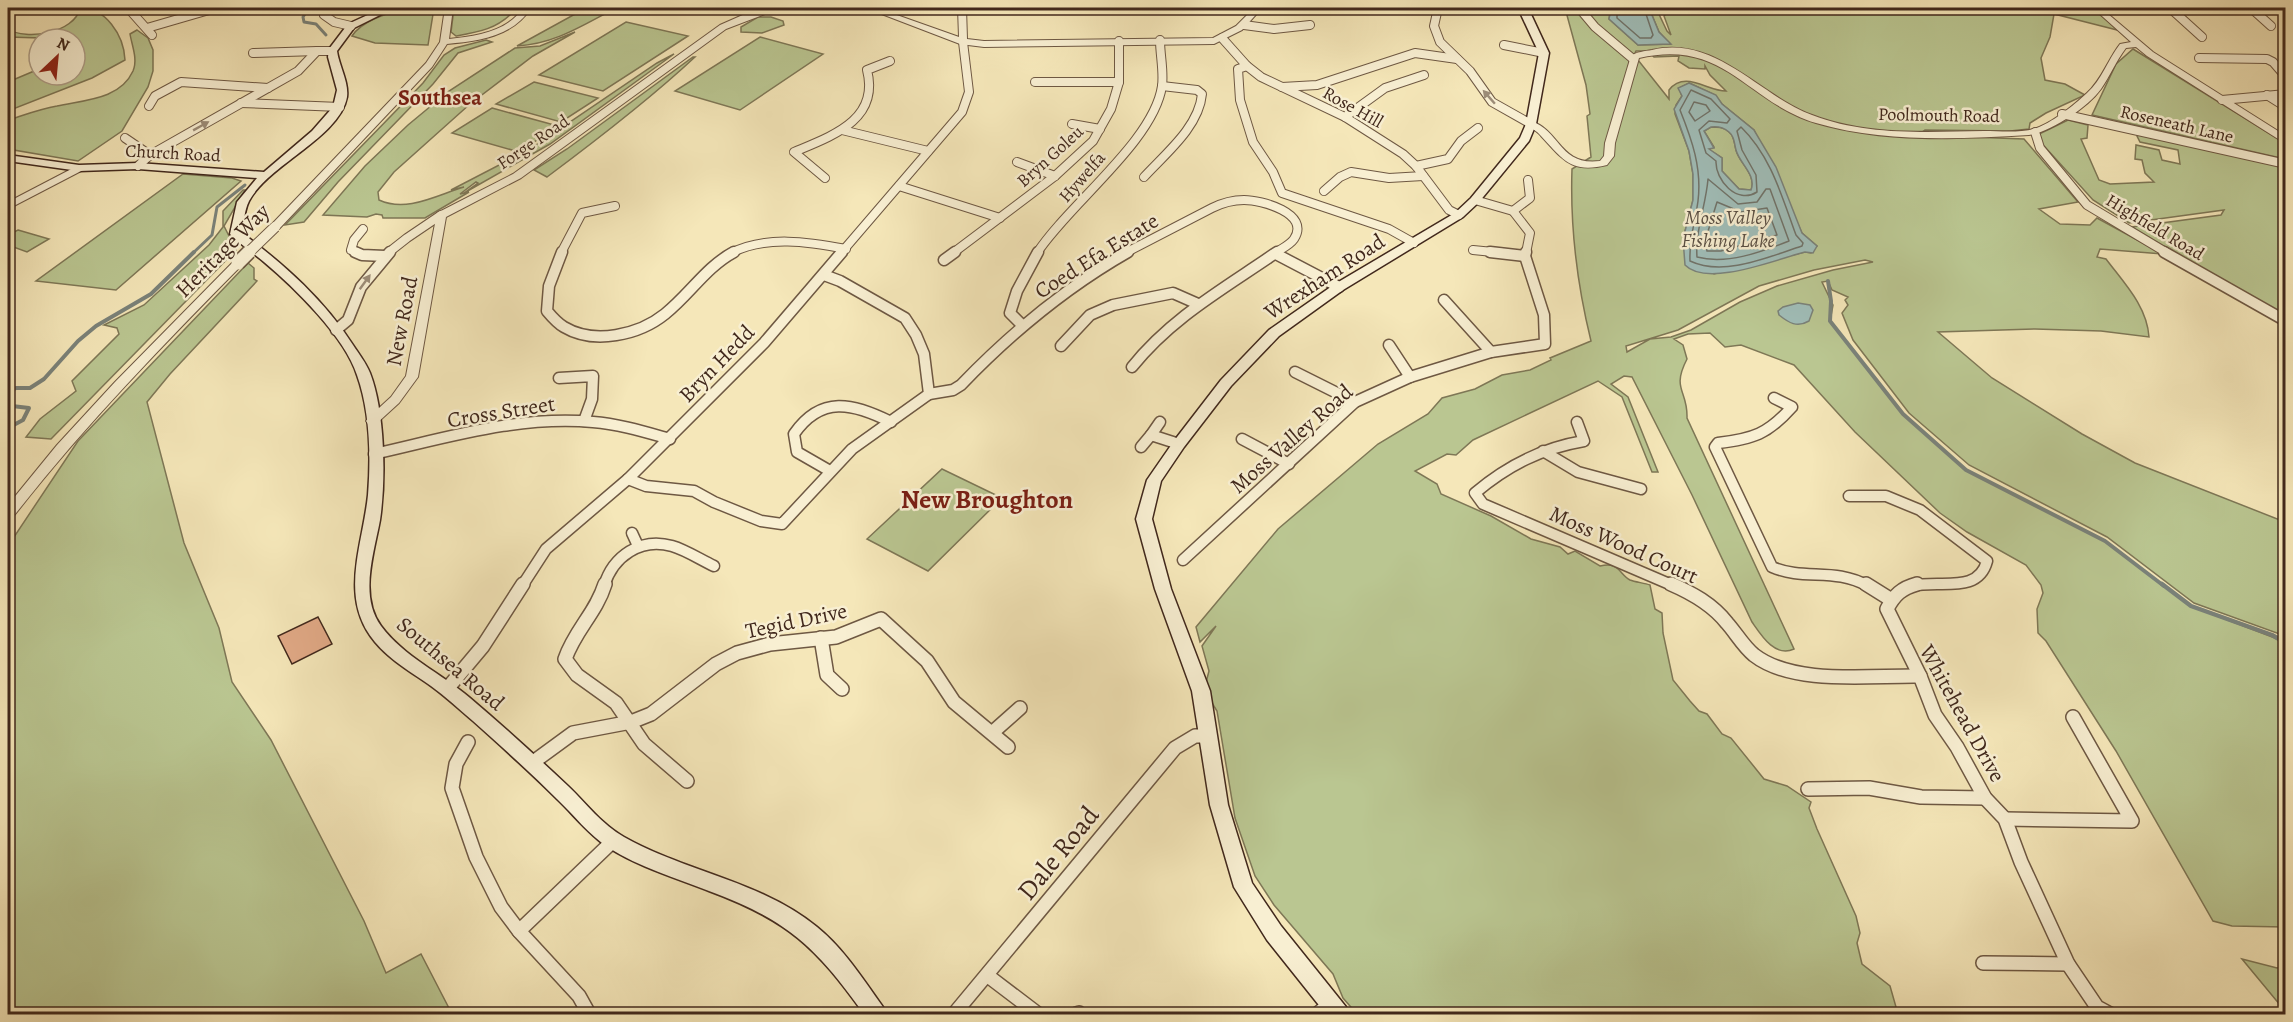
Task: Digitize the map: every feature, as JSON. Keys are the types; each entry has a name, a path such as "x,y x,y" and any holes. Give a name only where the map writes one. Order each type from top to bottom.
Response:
{"main road":[{"path":"265,176 340,107 343,95 332,61 332,51 351,26 389,8"},
{"path":"1523,8 1544,52"},
{"name":"Wrexham Road","path":"1329,1011 1244,886 1219,805 1201,691 1188,663 1163,589 1144,519 1154,480 1179,444 1227,383 1274,333 1340,287 1460,215 1475,200 1525,140 1531,124 1545,61 1544,52"},
{"name":"Church Road","path":"8,158 79,168 138,166 265,176"},
{"name":"Southsea Road","path":"265,176 245,199 236,234 296,281 336,330 363,374 372,421 374,454 375,506 363,561 364,607 372,627 392,650 447,689 532,763 613,841 657,862 760,902 797,924 820,943 842,967 876,1014"}],"street":[{"path":"128,8 152,35"},
{"path":"147,28 216,8"},
{"path":"327,8 324,15 334,22 351,26"},
{"name":"Heritage Way","path":"8,514 40,471 92,411 402,95 429,64 444,42 449,8"},
{"path":"444,42 490,34 518,19 527,8"},
{"name":"Forge Road","path":"336,330 349,321 360,289 385,256 408,234 517,176 723,27 748,16 777,8"},
{"path":"870,8 963,42 984,44 1204,41 1222,38 1244,25 1258,8"},
{"path":"962,8 963,42"},
{"path":"1071,8 1114,8"},
{"path":"1438,8 1433,21 1435,34 1440,43 1467,68 1495,104 1544,130 1557,150 1570,159 1588,164 1604,163 1609,156 1610,142 1633,59 1595,27 1579,8"},
{"path":"2097,8 2137,44 2286,141"},
{"path":"2170,8 2202,37"},
{"path":"2250,8 2286,10"},
{"path":"2250,8 2271,26"},
{"path":"1244,25 1274,29 1310,25"},
{"name":"Rose Hill","path":"1222,38 1246,66 1281,87 1345,117 1403,154 1416,166 1449,210 1460,215"},
{"name":"Hywelfa","path":"1022,325 1010,313 1013,301 1032,263 1045,244 1134,142 1152,112 1162,86 1160,40"},
{"name":"Bryn Goleu","path":"944,260 1000,219 1084,151 1111,109 1119,82 1119,41"},
{"name":"Bryn Hedd","path":"447,689 483,646 546,549 628,479 764,343 962,112 969,92 963,42"},
{"path":"1281,87 1317,85 1440,43"},
{"path":"2035,132 2085,101 2095,91 2122,46 2137,44"},
{"path":"1504,45 1544,52"},
{"name":"Poolmouth Road","path":"1633,59 1643,53 1661,51 1684,50 1704,55 1724,64 1759,90 1801,115 1884,133 2035,132"},
{"path":"138,166 150,155 298,71 317,51"},
{"path":"253,53 332,51"},
{"path":"2262,51 2267,59"},
{"path":"1414,53 1457,59"},
{"path":"2199,58 2267,59 2273,62 2286,77"},
{"path":"825,178 794,152 842,130 869,103 873,87 867,70 890,61"},
{"path":"1246,66 1238,69 1240,100 1253,142 1273,172 1282,193 1389,229 1413,243"},
{"path":"1345,117 1385,88 1424,75"},
{"path":"149,106 155,96 181,82 269,88"},
{"path":"1035,82 1119,82"},
{"path":"1144,177 1192,122 1203,101 1202,94 1197,90 1162,86"},
{"path":"2222,100 2286,94"},
{"path":"2266,95 2286,107"},
{"path":"241,103 340,107"},
{"name":"Roseneath Lane","path":"2062,114 2286,164"},
{"path":"1072,124 1100,129"},
{"path":"1416,166 1448,159 1461,141 1478,128"},
{"path":"842,130 928,151"},
{"name":"Highfield Road","path":"2035,132 2040,148 2088,205 2132,233 2286,321"},
{"path":"126,138 150,155"},
{"path":"1017,162 1055,176"},
{"path":"8,206 79,168"},
{"path":"1324,191 1340,175 1349,172 1392,178 1423,176"},
{"path":"1475,200 1513,211 1530,198 1528,180"},
{"path":"899,186 1000,219"},
{"name":"Coed Efa Estate","path":"929,394 952,390 961,385 1022,325 1067,291 1151,237 1228,202 1259,202 1273,206 1292,217 1298,232 1293,241 1198,303 1142,352 1132,367"},
{"path":"615,206 582,213 561,255 546,300 547,311 563,327 585,335 604,336 627,332 648,324 664,315 713,266 735,252 751,246 794,241 846,249"},
{"name":"Moss Valley Road","path":"1183,560 1355,402 1410,377 1491,352 1545,344 1544,315 1525,256 1530,233 1513,211"},
{"name":"New Road","path":"372,421 395,400 412,377 441,215"},
{"path":"363,229 354,240 351,250 362,255 385,256"},
{"path":"1473,250 1525,256"},
{"path":"1276,254 1340,287"},
{"path":"628,479 646,486 694,491 714,502 761,521 782,524 852,449 929,394 930,373 906,318 840,281 824,275"},
{"path":"1061,346 1090,315 1113,305 1173,293 1198,303"},
{"path":"1443,300 1491,352"},
{"path":"1389,345 1410,377"},
{"path":"1295,372 1355,402"},
{"path":"559,378 593,376 595,391 584,421"},
{"path":"1773,398 1792,407 1772,429 1756,438 1718,443 1715,447 1772,567 1789,573 1822,573 1856,579 1890,599 1898,590 1935,581 1968,584 1984,572 1987,561 1920,510 1886,496 1849,496"},
{"path":"830,471 797,452 794,434 804,418 821,409 846,405 873,412 891,422"},
{"name":"Cross Street","path":"374,454 516,424 584,421 615,425 670,439"},
{"path":"1141,447 1160,422"},
{"name":"Moss Wood Court","path":"1577,422 1584,441 1561,444 1529,454 1494,476 1475,493 1483,504 1689,592 1710,605 1754,655 1767,664 1784,670 1823,676 1920,676"},
{"path":"1150,435 1179,444"},
{"path":"1242,439 1289,464"},
{"path":"1543,451 1562,465 1580,474 1641,489"},
{"path":"632,533 638,546"},
{"path":"687,781 638,738 630,722 604,692 583,683 565,659 572,641 600,600 608,573 616,561 638,546 655,544 672,546 714,566"},
{"name":"Whitehead Drive","path":"1890,599 1887,609 1920,676 1935,714 1958,747 1985,798 2004,819 2068,964 2097,1007 2110,1014"},
{"name":"Tegid Drive","path":"532,763 573,733 630,722 651,714 716,664 737,653 770,644 836,637 881,619 927,662 954,702 993,732 1008,747"},
{"path":"821,638 827,675 842,689"},
{"path":"993,732 1020,708"},
{"path":"2004,819 2132,820 2073,717"},
{"name":"Dale Road","path":"954,1014 988,976 1175,748 1195,736 1208,736"},
{"path":"468,742 456,764 452,788 476,857 501,907 519,931 579,996 589,1014"},
{"path":"1808,789 1869,788 1921,797 1985,798"},
{"path":"519,931 613,841"},
{"path":"1983,963 2068,964"},
{"path":"988,976 1038,1014"}],"green space":[{"path":"80,8 89,9 105,17 117,32 125,60 87,80 87,27 64,27 76,17"},
{"path":"406,8 434,8 428,45 375,43 352,36 356,30 369,21"},
{"path":"454,8 512,8 514,11 494,26 456,36 451,32"},
{"path":"586,8 616,8 556,38 517,46"},
{"path":"1565,8 1611,8 1609,19 1638,45 1670,44 1659,32 1649,8 1656,8 1671,35 1664,16 1669,11 1667,8 2094,8 2121,31 2054,14 2050,37 2041,58 2045,80 2065,84 2085,95 2046,113 2030,123 2029,129 2010,131 1925,130 1918,135 2024,139 2078,202 2039,209 2060,224 2090,225 2097,218 2163,254 2100,249 2097,257 2106,259 2134,295 2144,315 2149,337 2101,331 2035,329 1938,332 1992,378 2082,434 2135,463 2285,522 2285,636 2194,603 2107,537 1969,465 1909,413 1853,340 1842,313 1848,305 1845,300 1848,297 1832,290 1828,281 1822,282 1833,305 1830,321 1839,333 1903,414 1966,470 2105,541 2191,606 2275,638 2285,644 2285,927 2232,926 2213,921 2116,751 2046,641 2038,633 2037,609 2043,593 2041,585 2026,565 1967,532 1940,513 1855,432 1794,365 1741,345 1725,347 1710,333 1688,334 1674,339 1683,345 1687,359 1682,369 1680,384 1687,409 1687,418 1794,649 1787,651 1775,648 1764,639 1752,622 1692,495 1632,377 1624,376 1611,384 1628,397 1658,472 1652,472 1622,397 1598,381 1473,440 1456,455 1447,454 1415,471 1437,484 1441,494 1491,516 1531,539 1560,547 1568,554 1575,551 1600,566 1615,567 1630,580 1650,585 1655,609 1662,613 1663,633 1673,680 1699,711 1707,714 1722,734 1731,738 1764,779 1787,786 1811,802 1809,808 1817,829 1856,916 1860,933 1857,943 1862,964 1890,986 1898,1014 1357,1014 1343,998 1333,974 1274,905 1255,876 1235,818 1217,711 1204,690 1209,671 1202,646 1216,626 1200,642 1196,627 1278,529 1378,444 1428,414 1442,398 1475,389 1502,375 1530,370 1551,360 1550,358 1591,341 1582,298 1572,213 1572,169 1591,157 1587,116 1590,114 1586,85","holes":["1636,51 1648,51 1654,57 1679,56 1678,61 1689,68 1705,69 1705,66 1710,75 1726,91 1696,83 1682,82 1675,84 1669,90 1669,99 1634,55","1689,83 1715,95 1722,104 1754,130 1802,233 1817,246 1811,253 1805,252 1714,274 1683,239 1693,200 1693,174 1689,151 1675,114 1676,105 1682,96 1679,88","1865,260 1873,262 1833,270 1777,286 1740,302 1691,330 1671,337 1650,339 1627,352 1626,346 1678,330 1759,286 1814,270"]},
{"path":"758,17 771,17 783,21 784,25 762,33 741,32 741,27"},
{"path":"626,22 688,36 603,91 539,75"},
{"path":"8,29 16,33 26,34 27,38 8,37"},
{"path":"137,30 148,38 153,50 153,71 148,87 122,131 78,161 8,149 8,120 44,109 100,97 119,88 127,81 133,71 135,57 130,34"},
{"path":"575,32 533,56 470,104 394,172 378,192 379,200 390,204 411,204 464,187 451,190 530,149 657,63 674,54 550,144 464,193 478,183 476,182 460,194 469,192 425,218 383,218 382,215 376,214 367,217 323,215 365,166 408,125 449,91 515,48 540,46"},
{"path":"760,37 823,54 740,110 675,91"},
{"path":"486,40 492,42 458,53 433,84 338,182 304,222 285,225 423,83 444,55 455,48"},
{"path":"2133,49 2285,143 2285,159 2092,115 2116,64"},
{"path":"695,57 641,104 547,177 534,170 567,149"},
{"path":"27,74 27,87 69,87 8,111 8,82"},
{"path":"534,82 598,98 561,122 496,104"},
{"path":"492,108 558,126 519,152 452,133"},
{"path":"2068,120 2088,125 2087,138 2081,139 2099,180 2110,184 2154,182 2145,173 2142,160 2135,159 2136,145 2159,150 2162,160 2180,164 2178,150 2140,142 2137,136 2139,135 2285,166 2285,318 2132,227 2221,215 2224,210 2129,223 2093,200 2035,136"},
{"path":"1711,127 1723,128 1732,136 1738,155 1752,179 1751,190 1739,189 1722,171 1722,158 1708,149 1714,147 1704,131"},
{"path":"183,174 232,178 241,181 116,290 36,281"},
{"path":"245,190 224,226 236,250 51,439 26,437 40,419 76,391 72,381 119,334 117,328 104,325 144,305 209,245 223,227 223,211"},
{"path":"18,230 49,239 27,252 8,245 8,235"},
{"path":"248,263 254,268 254,279 257,281 170,374 147,402 184,543 219,628 232,682 271,740 364,921 386,973 421,954 452,1014 8,1014 8,546 78,441"},
{"path":"942,469 1002,498 928,571 867,539"},
{"path":"2242,959 2277,968 2285,966 2285,1011"}],"water":[{"path":"1611,8 1649,8 1659,32 1671,44 1638,45 1609,19"},
{"name":"Moss Valley Fishing Lake","path":"1689,83 1716,95 1722,104 1754,130 1776,167 1802,233 1817,246 1813,253 1805,252 1725,273 1709,274 1695,271 1685,265 1683,239 1693,200 1693,174 1689,151 1674,109 1682,96 1678,88","holes":["1711,127 1725,129 1732,136 1738,155 1752,179 1751,190 1739,189 1722,171 1722,158 1709,149 1714,148 1704,131"]},
{"path":"1798,303 1810,305 1813,310 1809,321 1793,324 1779,315 1778,311 1783,307"}],"building":[{"path":"318,617 332,644 292,664 278,636"}],"waterway":[{"path":"309,8 303,17 304,22 316,24 326,35"},
{"path":"193,253 212,235 217,207 245,185"},
{"path":"8,392 16,388 30,388 44,379 78,341 96,326 151,294 194,252"},
{"path":"1828,281 1831,301 1830,321 1903,414 1966,470 2105,541 2164,586"},
{"path":"8,401 12,406 29,408 23,420 8,428"},
{"path":"2162,584 2191,606 2272,635 2286,643"}],"district":[{"name":"Southsea","path":"440,97"},
{"name":"New Broughton","path":"987,499"}]}
